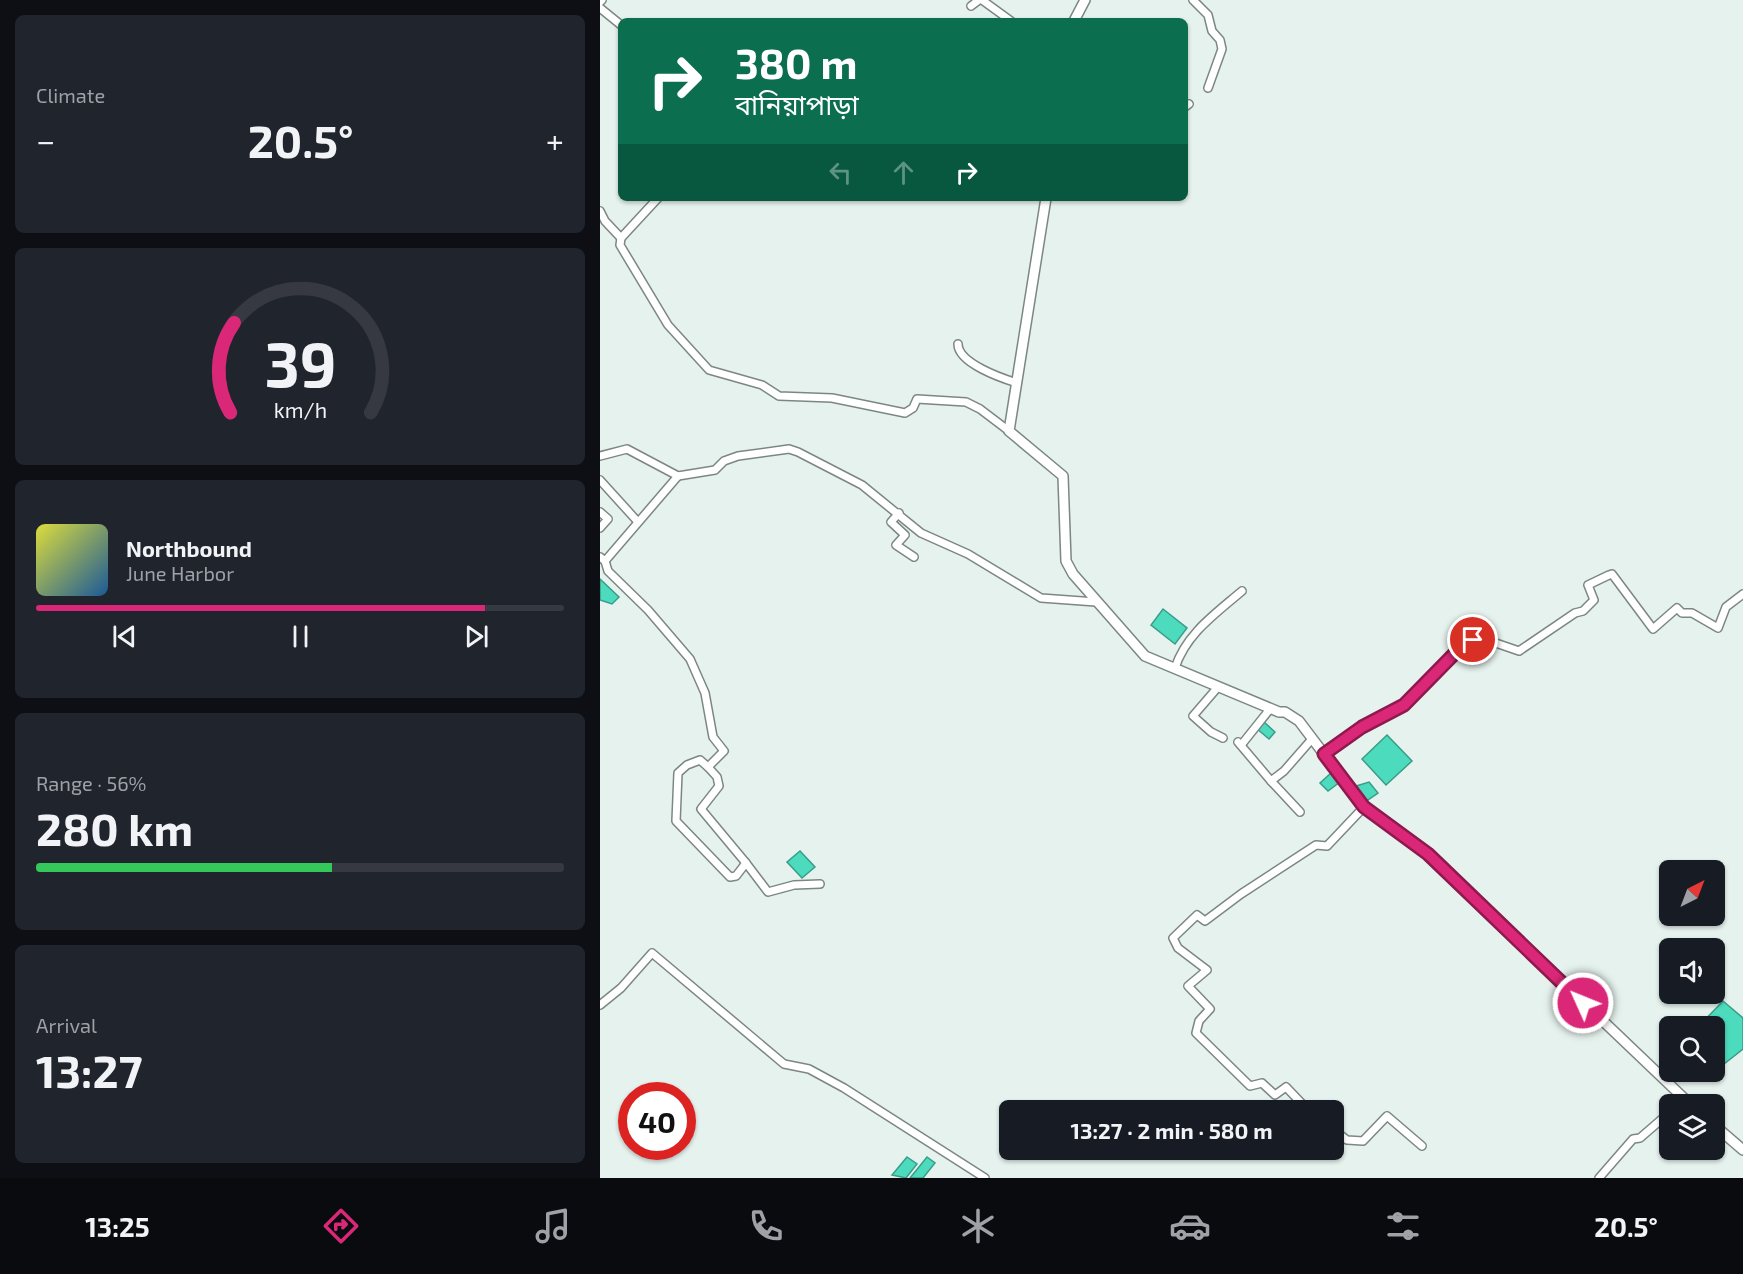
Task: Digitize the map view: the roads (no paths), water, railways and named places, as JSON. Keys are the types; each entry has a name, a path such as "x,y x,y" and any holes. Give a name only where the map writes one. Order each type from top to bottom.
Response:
{"street":[{"path":"971,6 981,0 1007,18"},
{"path":"1076,18 1085,0"},
{"path":"1193,0 1208,15 1212,31 1222,49 1208,88"},
{"path":"600,8 618,23"},
{"path":"655,201 621,238 620,245 668,325 709,370 762,385 779,396 832,398 905,413 913,408 917,399 966,402 980,409 1063,476 1065,493 1063,533 1066,561 1096,602 1145,656 1270,708 1285,712 1299,721 1364,807 1428,854 1676,1094"},
{"path":"1009,431 1046,201"},
{"path":"600,211 605,221 621,238"},
{"path":"958,344 958,350 964,358 1001,378 1017,383"},
{"path":"600,456 627,449 678,476 715,470 724,461 738,456 789,449 862,485 921,533 968,554 1041,597 1096,602"},
{"path":"678,476 602,559 608,571 648,610 690,659 705,693 713,737 724,751 708,767"},
{"path":"600,480 638,522"},
{"path":"600,512 608,519 600,528"},
{"path":"899,513 891,522 905,535 896,545 914,557"},
{"path":"1324,754 1362,727 1404,705 1458,650 1473,640 1486,640 1519,651 1575,613 1583,611 1594,600 1588,585 1609,575 1612,574 1653,629 1677,608 1682,613 1692,613 1718,628 1726,607 1743,594"},
{"path":"1174,668 1182,649 1197,629 1242,591"},
{"path":"1218,687 1193,716 1211,732 1223,738"},
{"path":"1270,708 1240,743 1300,812"},
{"path":"1272,781 1312,739"},
{"path":"746,863 736,876 730,877 676,822 678,773 687,765 700,760 717,777 719,786 701,809 746,863 768,892 794,885 820,884"},
{"path":"1298,1100 1286,1087 1275,1095 1262,1083 1250,1086 1196,1033 1199,1021 1210,1009 1188,986 1207,970 1178,948 1173,938 1197,915 1205,921 1241,894 1316,845 1327,846 1364,807"},
{"path":"600,1005 621,988 652,953 784,1064 809,1069 844,1088 985,1178"},
{"path":"1344,1138 1363,1141 1387,1116 1422,1146"},
{"path":"1599,1178 1633,1139 1640,1138 1659,1122"},
{"path":"1725,1134 1743,1150"}]}
